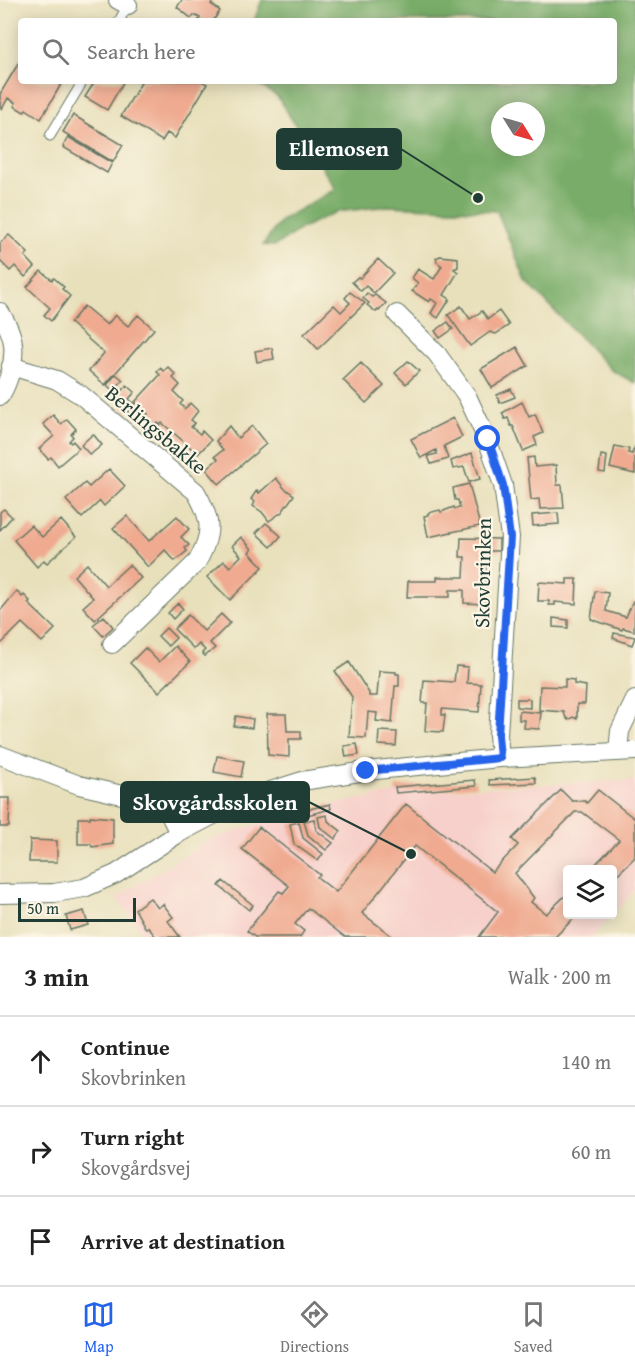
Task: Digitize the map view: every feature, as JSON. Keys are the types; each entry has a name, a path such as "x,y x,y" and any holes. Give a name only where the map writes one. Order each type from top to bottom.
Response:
{"street":[{"path":"0,312 13,343 11,366 5,388 0,396"},
{"name":"Skovbrinken","path":"397,314 437,354 467,396 488,439 503,485 510,537 498,735 500,758"},
{"name":"Berlingsbakke","path":"11,366 57,380 81,395 196,492 208,512 206,546 197,562 112,644"},
{"path":"0,894 54,893 84,888 116,874 179,833 242,800 302,780 366,771 500,758 626,751 620,731 635,700"},
{"path":"0,755 79,785 148,801 168,811 179,833"}],"lane":[{"path":"50,136 81,84"}],"shaded area":[{"path":"635,780 635,890 617,910 617,865 563,865 563,919 608,919 592,937 146,937 116,898 211,839 296,811 399,792"}],"green space":[{"path":"262,0 635,0 635,383 611,370 526,281 497,211 388,206 336,212 302,228 275,246 263,245 281,220 336,189 277,96 257,84 617,84 617,18 255,18"}],"building":[{"path":"182,0 214,0 211,4 220,11 215,18 200,18 194,15 191,18 177,7"},
{"path":"18,64 18,84 61,84 41,119 26,109 24,112 14,106 16,103 8,98 2,109 0,94"},
{"path":"93,84 122,84 107,110 85,97"},
{"path":"140,84 207,84 175,138 167,133 162,141 121,116"},
{"path":"73,115 123,145 113,162 63,132"},
{"path":"68,137 112,163 107,173 63,147"},
{"path":"9,235 28,253 25,256 35,267 25,277 15,266 10,271 0,261 0,243"},
{"path":"440,256 458,258 458,267 454,269 458,272 444,295 450,299 438,318 431,313 437,303 431,299 429,302 412,291 418,283 412,278 418,269 434,279 442,266 436,258"},
{"path":"378,259 393,273 374,293 366,286 361,291 352,282 360,278"},
{"path":"41,271 52,280 54,278 70,296 51,321 44,315 50,308 27,287"},
{"path":"350,292 365,303 318,349 304,334 334,305 341,312 350,303 345,298"},
{"path":"367,293 372,297 375,295 386,303 379,311 376,312 367,305 369,303 363,298"},
{"path":"84,306 107,325 115,315 128,326 138,315 154,329 105,385 89,371 104,353 70,323"},
{"path":"461,306 470,319 482,311 488,319 499,311 509,325 496,334 490,332 470,346 448,315"},
{"path":"448,322 453,329 440,338 435,331"},
{"path":"517,347 528,366 492,388 481,369"},
{"path":"272,348 274,359 257,362 255,351"},
{"path":"408,361 419,371 406,384 395,373"},
{"path":"361,363 384,386 366,403 343,380"},
{"path":"168,367 176,375 173,378 180,385 174,392 183,401 180,404 185,409 190,403 198,411 191,420 195,423 191,427 200,434 202,431 211,440 198,454 162,423 155,426 145,416 148,414 135,402 160,375 157,372 160,368 164,371"},
{"path":"116,374 123,380 113,391 107,385"},
{"path":"127,385 135,392 129,399 135,404 127,413 120,407 125,402 118,396"},
{"path":"511,389 515,397 500,403 497,395"},
{"path":"522,402 529,417 535,414 543,433 534,437 537,445 523,451 513,426 502,413"},
{"path":"53,415 61,424 67,419 76,429 69,441 71,443 73,441 79,448 58,466 51,457 48,459 39,449 54,436 43,424"},
{"path":"453,418 462,437 444,446 448,459 431,464 428,456 437,454 436,450 421,458 411,439"},
{"path":"229,426 238,438 252,426 266,444 219,484 206,469 218,459 215,456 223,450 216,441"},
{"path":"93,434 102,445 90,455 81,445"},
{"path":"615,446 629,449 628,453 632,454 635,446 635,474 610,468"},
{"path":"472,453 480,479 469,482 464,467 453,469 451,461"},
{"path":"601,455 607,456 605,473 599,472"},
{"path":"534,457 535,467 556,465 557,485 562,485 564,508 540,509 539,499 531,500 527,458"},
{"path":"109,469 125,486 104,506 100,501 82,518 66,500 85,483 89,487"},
{"path":"276,478 294,495 282,512 269,521 253,506 255,502 251,499 257,490 259,493"},
{"path":"469,484 480,526 428,537 424,516 440,510 441,512 454,507 455,509 460,508 458,500 455,500 453,488"},
{"path":"4,509 12,517 0,530 0,512"},
{"path":"558,513 559,524 533,526 532,515"},
{"path":"127,516 149,541 177,516 189,529 181,537 189,545 185,548 187,551 175,561 165,550 148,567 113,528"},
{"path":"61,520 76,537 47,563 44,560 37,567 14,540 31,525 42,537"},
{"path":"266,523 281,536 271,547 256,533"},
{"path":"241,537 252,549 249,552 263,567 230,600 207,577 224,561 230,567 241,556 232,546"},
{"path":"461,538 499,539 499,551 486,551 485,604 464,603 464,590 450,590 450,597 407,597 408,581 437,581 437,577 464,577 465,557 460,557"},
{"path":"87,564 106,586 129,565 141,578 95,620 83,607 93,598 74,576"},
{"path":"567,579 577,579 576,604 555,602 555,605 549,605 549,601 538,601 539,582 567,584"},
{"path":"17,591 30,601 28,603 55,629 42,642 22,623 0,645 0,611"},
{"path":"595,591 608,593 606,611 626,617 633,601 635,602 634,631 623,628 622,630 591,619"},
{"path":"178,603 183,609 173,619 168,613"},
{"path":"221,614 230,623 210,643 215,648 205,656 202,653 205,650 199,644 194,649 174,629 188,615 204,631"},
{"path":"104,616 113,627 103,636 93,625"},
{"path":"553,618 568,620 568,628 553,627"},
{"path":"166,628 176,638 168,646 158,636"},
{"path":"614,633 635,637 632,645 613,638"},
{"path":"175,646 190,662 159,692 130,663 145,648 159,662"},
{"path":"349,662 369,696 377,696 379,671 399,674 399,686 395,686 392,723 376,721 377,713 368,712 366,738 349,737 352,697 335,671"},
{"path":"456,666 468,667 467,683 481,684 479,712 442,709 442,715 445,715 443,732 425,731 427,703 422,703 424,680 454,682"},
{"path":"565,679 574,680 574,684 586,686 585,704 577,704 577,719 573,717 568,720 564,712 539,710 540,686 565,687"},
{"path":"517,699 530,699 530,708 517,707"},
{"path":"519,711 541,713 539,729 524,728 525,720 519,720"},
{"path":"267,714 286,714 287,731 301,731 301,739 289,739 289,757 268,755"},
{"path":"236,716 253,719 252,728 234,726"},
{"path":"379,731 397,732 396,746 378,745"},
{"path":"357,744 359,755 346,757 344,746"},
{"path":"217,756 244,761 241,777 214,772"},
{"path":"535,777 536,783 490,785 489,780"},
{"path":"475,780 476,786 396,793 395,787"},
{"path":"561,790 572,801 587,803 598,790 635,819 635,857 617,875 617,865 595,865 619,840 582,812 575,812 515,873 534,898 531,902 546,914 563,898 563,919 573,919 555,937 479,937 498,912 415,846 362,913 393,937 345,937 308,908 295,924 304,931 300,937 255,937 247,931 279,891 283,893 289,886 242,849 259,827 320,875 317,877 336,892 406,804 492,872 518,845 512,839"},
{"path":"0,798 10,798 9,827 0,827"},
{"path":"330,804 331,809 303,816 301,811"},
{"path":"327,815 328,821 341,831 335,839 320,827 318,817"},
{"path":"90,816 113,818 113,844 92,847 91,844 78,844 78,818 90,818"},
{"path":"314,819 316,830 333,843 326,850 308,835 304,821"},
{"path":"299,822 303,838 323,854 318,861 294,844 290,824"},
{"path":"30,840 57,841 57,862 29,862"},
{"path":"223,881 253,905 249,910 219,886"},
{"path":"150,898 158,908 163,904 173,917 168,921 180,937 156,937 148,927 146,929 135,909"},
{"path":"84,911 88,925 70,930 66,916"}],"place":[{"name":"Ellemosen","path":"478,198"},
{"name":"Skovgårdsskolen","path":"411,854"}],"route":[{"path":"366,771 500,758 498,735 510,537 503,485 488,439"}]}
